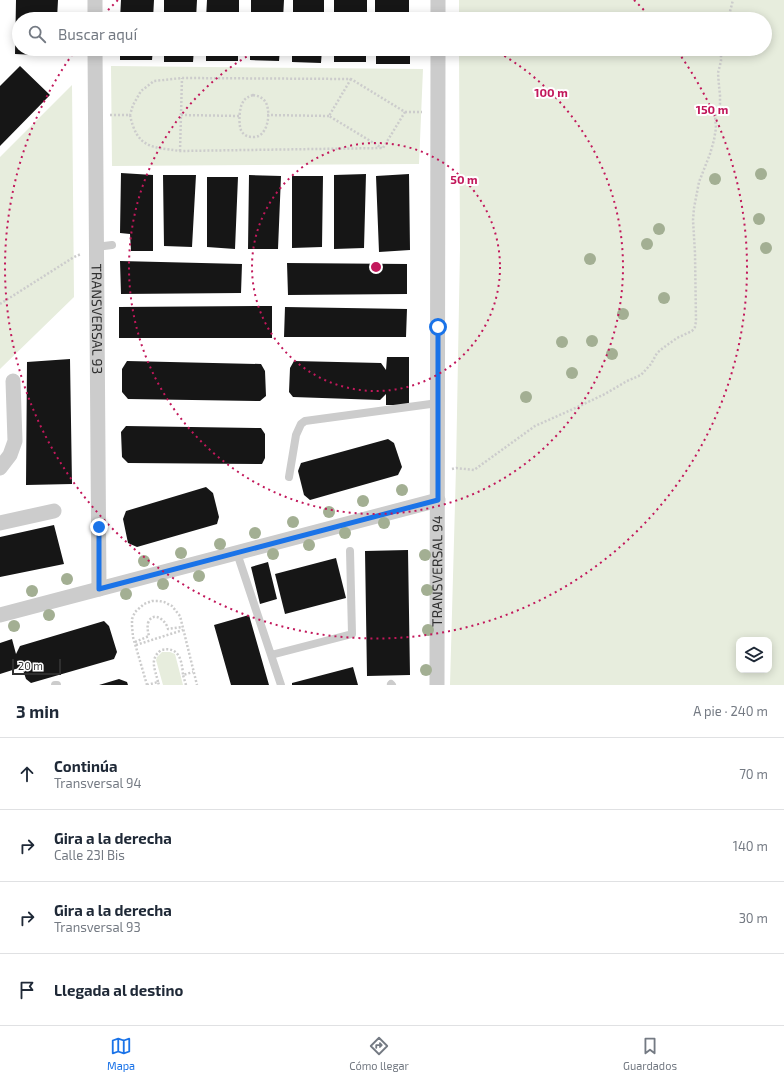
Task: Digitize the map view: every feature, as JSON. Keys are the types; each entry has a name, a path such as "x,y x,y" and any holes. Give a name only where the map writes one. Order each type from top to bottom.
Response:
{"street":[{"path":"95,0 95,12"},
{"path":"438,0 438,12"},
{"name":"TRANSVERSAL 93","path":"95,56 99,589"},
{"name":"TRANSVERSAL 94","path":"437,685 438,56"},
{"path":"0,468 10,454 15,441 13,381"},
{"path":"0,615 438,500"},
{"path":"0,523 54,511"}],"lane":[{"path":"96,247 112,245"},
{"path":"289,477 296,435 301,424 305,421 438,403"},
{"path":"272,655 352,634 350,551"},
{"path":"237,553 281,685"}],"path":[{"path":"730,12 733,0"},
{"path":"438,471 456,468 474,470 535,426 641,375 651,364 657,353 677,338 692,331 695,327 694,208 699,182 714,140 716,128 715,116 720,104 718,73 721,56"},
{"path":"180,151 182,78"},
{"path":"182,78 351,79 405,112 383,148 180,151 153,148 140,139 133,126 130,114 132,105 141,92 154,81 182,78"},
{"path":"329,116 351,79"},
{"path":"253,95 260,96 265,101 268,108 266,129 261,135 254,138 247,137 242,132 240,127 240,116 242,103 246,98 253,95"},
{"path":"96,116 130,114"},
{"path":"181,115 240,116"},
{"path":"267,115 329,116 383,148"},
{"path":"0,304 74,257 96,247"},
{"path":"186,685 178,654 172,650 161,650 154,656 153,660 159,683 147,685 135,644 132,626 135,612 144,604 159,601 164,602 172,606 180,616 197,685"},
{"path":"135,644 149,636 148,624 153,618 157,617 162,619 167,625 168,630 182,627"},
{"path":"135,644 183,630"},
{"path":"183,675 193,672"}],"green space":[{"path":"459,0 784,0 784,685 450,685 460,249 459,56 772,56 772,12 459,12"},
{"path":"111,66 423,69 419,164 112,166"},
{"path":"72,85 74,297 0,369 0,157"},
{"path":"162,652 170,652 175,654 183,685 163,685 156,660"}],"building":[{"path":"16,0 58,0 57,12 16,12"},
{"path":"121,0 154,0 153,12 120,12"},
{"path":"164,0 197,0 196,12 164,12"},
{"path":"207,0 239,0 239,12 206,12"},
{"path":"251,0 284,0 283,12 251,12"},
{"path":"293,0 324,0 324,12 293,12"},
{"path":"334,0 367,0 367,12 334,12"},
{"path":"375,0 409,0 409,12 375,12"},
{"path":"120,56 152,56 152,60 120,60"},
{"path":"164,56 193,56 193,62 164,62"},
{"path":"206,56 238,56 238,61 206,61"},
{"path":"250,56 279,56 279,61 250,60"},
{"path":"292,56 322,56 321,63 292,62"},
{"path":"334,56 366,56 366,62 334,62"},
{"path":"376,56 410,56 410,64 376,64"},
{"path":"20,66 50,95 0,146 0,86"},
{"path":"121,173 153,175 153,251 131,251 130,234 120,233"},
{"path":"366,174 364,248 334,249 334,175"},
{"path":"409,174 410,250 379,252 376,176"},
{"path":"163,175 196,175 192,247 164,246"},
{"path":"249,175 281,176 278,249 248,249"},
{"path":"292,176 323,176 322,247 292,248"},
{"path":"207,177 238,177 235,249 207,247"},
{"path":"120,261 242,264 241,293 121,294"},
{"path":"287,263 407,264 407,294 288,295"},
{"path":"272,306 272,338 119,338 119,307"},
{"path":"285,307 407,309 406,337 284,337"},
{"path":"387,357 409,357 409,405 386,405 386,394 380,400 293,397 289,392 290,368 294,361 381,363 386,370"},
{"path":"70,359 72,484 26,485 27,362"},
{"path":"127,361 261,364 265,371 266,396 260,401 128,399 122,392 122,369"},
{"path":"126,426 261,428 265,434 265,458 262,464 128,463 122,457 121,432"},
{"path":"388,439 394,443 402,467 398,475 310,500 304,495 298,471 301,463"},
{"path":"206,487 213,493 219,517 217,524 137,547 128,543 123,519 126,511"},
{"path":"54,525 64,564 0,577 0,537"},
{"path":"408,550 410,675 367,676 365,551"},
{"path":"336,558 346,598 285,614 275,574"},
{"path":"268,562 277,599 260,604 251,567"},
{"path":"249,615 269,685 231,685 214,625"},
{"path":"104,621 109,626 117,652 114,659 31,683 26,679 22,667 0,674 0,643 12,639 16,654 20,646"},
{"path":"353,667 358,685 292,685 292,683"},
{"path":"119,679 127,682 128,685 99,685"}],"route":[{"path":"99,527 99,589 438,500 438,327"}]}
